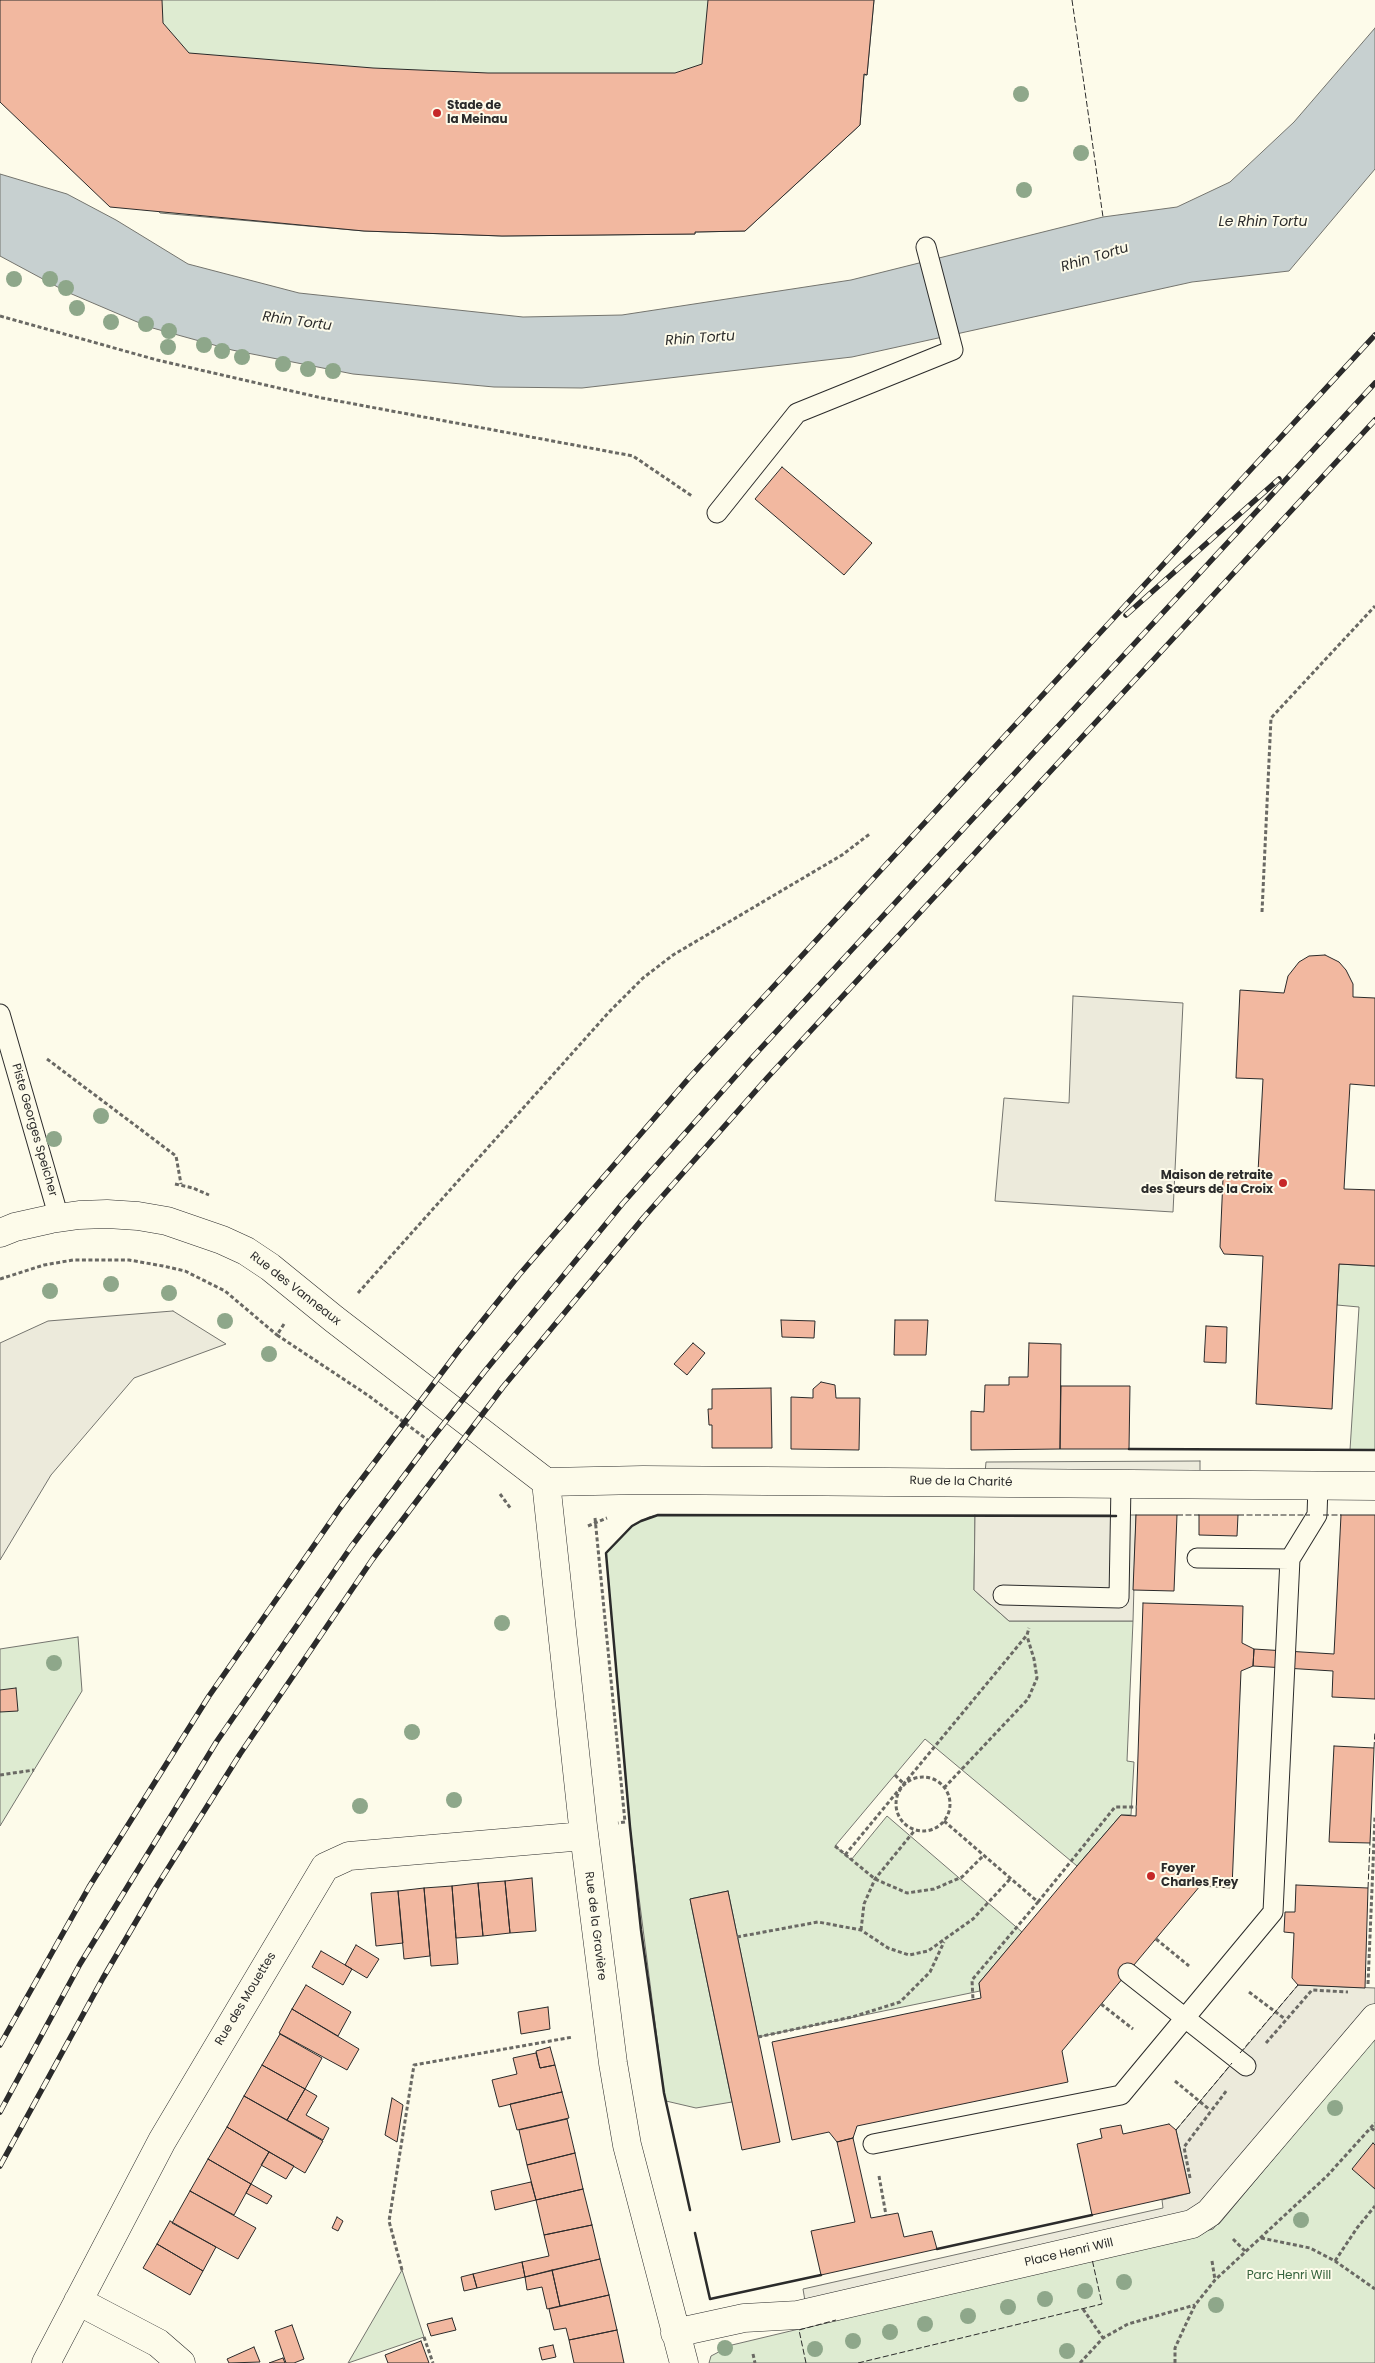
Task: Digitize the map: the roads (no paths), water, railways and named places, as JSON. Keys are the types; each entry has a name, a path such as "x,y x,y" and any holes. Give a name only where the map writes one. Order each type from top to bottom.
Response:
{"street":[{"name":"Rue des Vanneaux","path":"0,1233 15,1227 79,1215 138,1216 167,1221 195,1229 246,1252 270,1267 334,1319 546,1482"},
{"name":"Rue de la Charité","path":"546,1482 643,1480 1375,1486"},
{"name":"Rue de la Gravière","path":"546,1482 583,1831 613,2063 627,2145 684,2363"},
{"name":"Rue des Mouettes","path":"46,2363 162,2141 325,1867 349,1856 583,1831"},
{"name":"Place Henri Will","path":"675,2333 744,2318 798,2315 1192,2224 1209,2213 1375,2018"},
{"path":"78,2301 158,2343 181,2363"}],"lane":[{"path":"717,513 797,413 953,350 926,247"},
{"name":"Piste Georges Speicher","path":"2,1021 59,1218"},
{"path":"1003,1595 1119,1598 1121,1484"},
{"path":"874,2144 1121,2095 1273,1912 1290,1559 1317,1515 1318,1486"},
{"path":"1197,1558 1290,1559"},
{"path":"1128,1973 1246,2066"}],"water":[{"name":"Le Rhin Tortu","path":"1375,28 1375,169 1289,271 1192,282 852,357 582,388 494,387 353,374 232,350 149,327 67,292 0,256 0,174 67,194 116,220 188,264 299,293 523,317 622,315 851,280 1103,217 1177,207 1230,182 1294,122"}],"railway":[{"path":"0,2045 89,1887 209,1696 340,1508 459,1350 519,1275 689,1078 1375,335"},
{"path":"0,2112 80,1964 217,1741 351,1547 485,1371 623,1203 750,1060 1375,383"},
{"path":"0,2166 103,1978 155,1889 240,1754 372,1560 503,1387 644,1217 768,1077 1375,420"},
{"path":"1126,615 1279,479"}],"place":[{"name":"Stade de la Meinau","path":"437,113"},
{"name":"Maison de retraite des Sœurs de la Croix","path":"1283,1183"},
{"name":"Foyer Charles Frey","path":"1151,1876"}],"water label":[{"name":"Rhin Tortu","path":"1095,258"},
{"name":"Rhin Tortu","path":"297,322"},
{"name":"Rhin Tortu","path":"700,339"}],"park label":[{"name":"Parc Henri Will","path":"1289,2276"}]}
